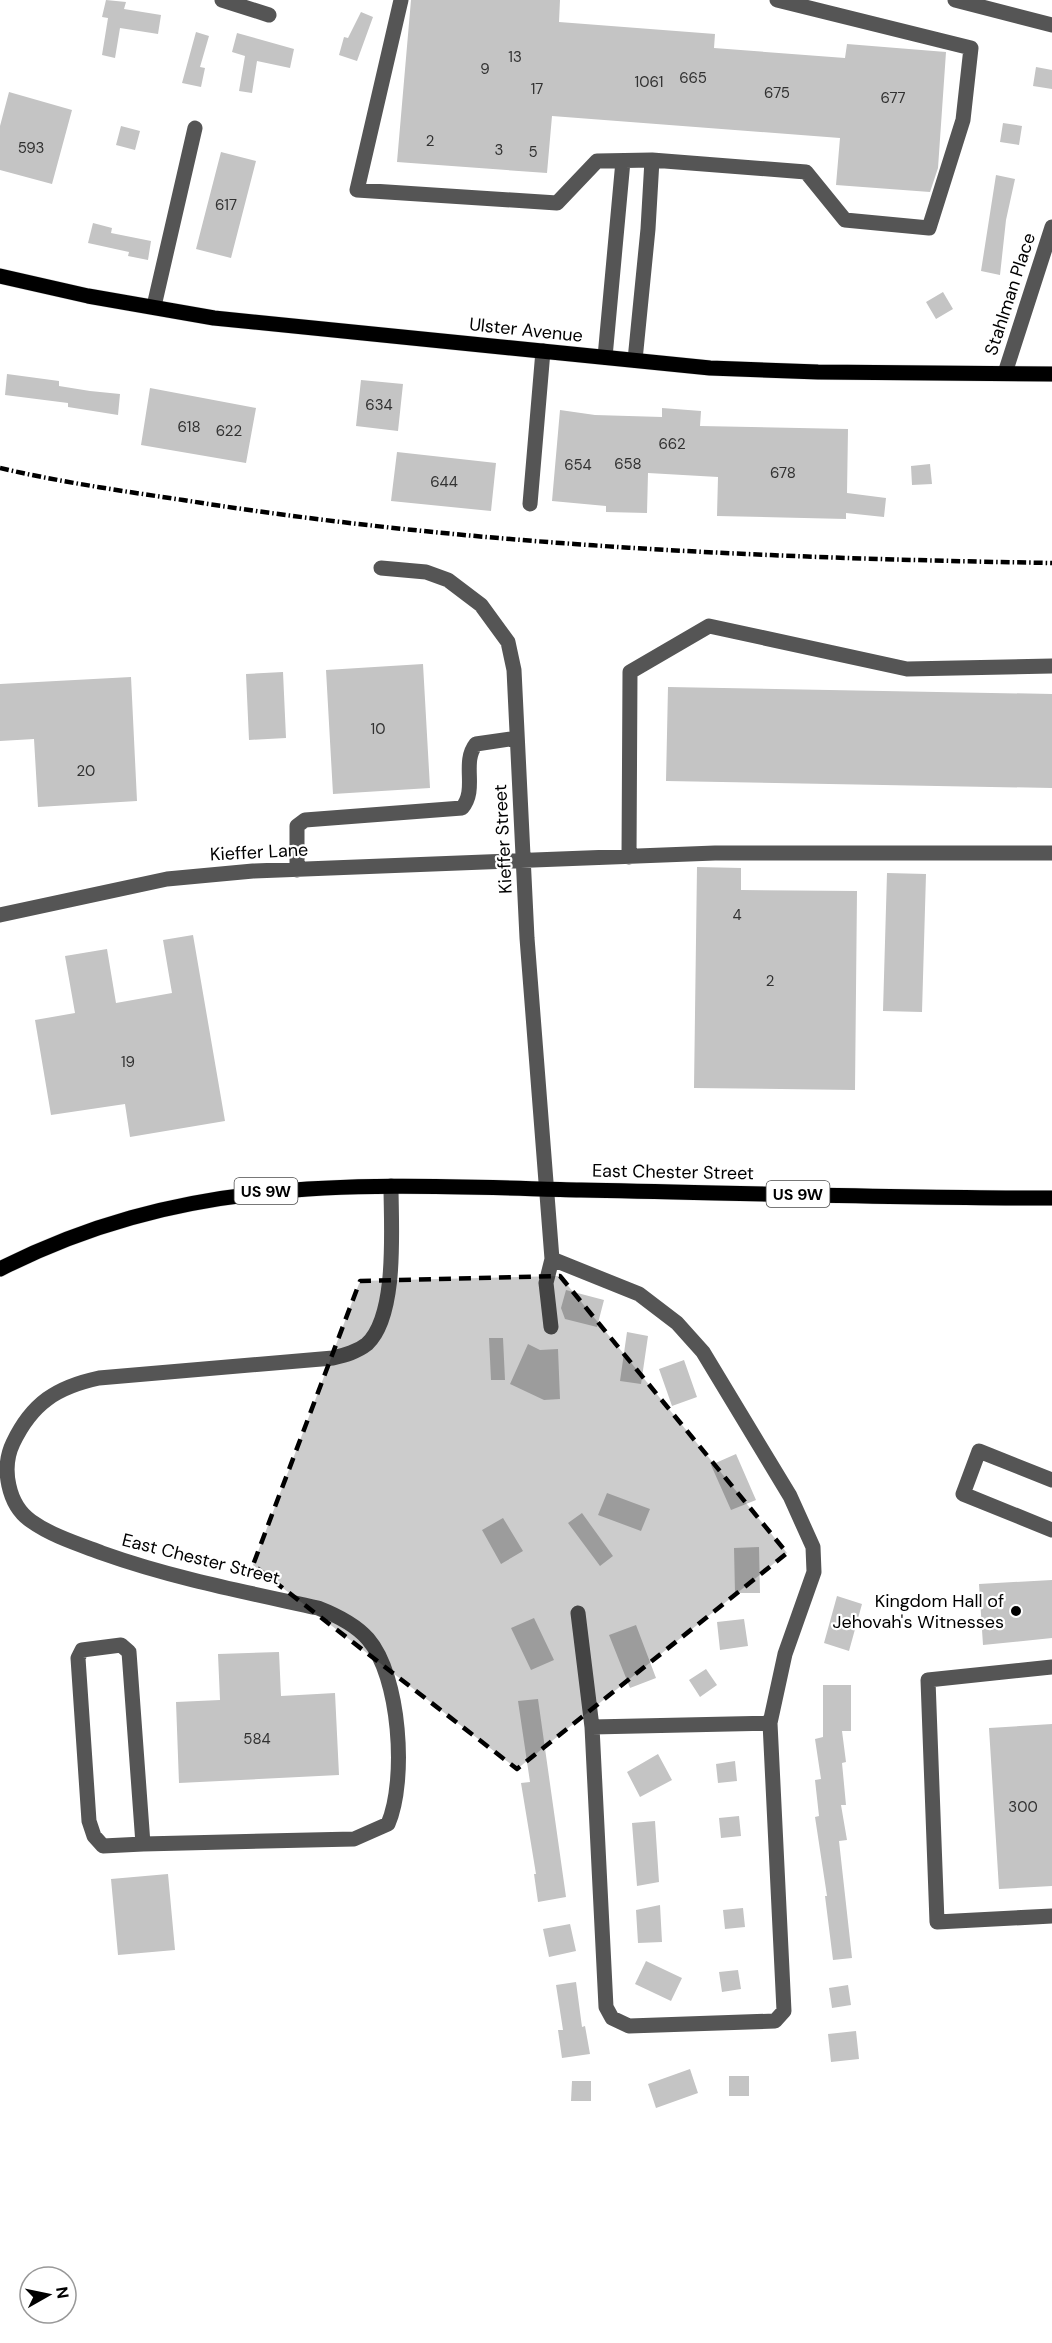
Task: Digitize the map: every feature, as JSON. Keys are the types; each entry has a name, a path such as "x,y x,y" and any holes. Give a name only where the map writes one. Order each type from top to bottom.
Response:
{"main road":[{"name":"Ulster Avenue","path":"0,276 88,296 214,318 710,368 818,372 1052,374"},
{"name":"US 9W","path":"0,1269 61,1241 174,1206 281,1190 391,1186 544,1189"},
{"name":"East Chester Street","path":"544,1189 1052,1198"}],"street":[{"path":"222,0 269,15"},
{"path":"401,0 357,190 557,203 597,161 652,160 806,172 845,220 929,228 963,120 971,48 777,0"},
{"path":"955,0 1052,25"},
{"path":"154,306 195,128"},
{"path":"635,360 648,229 652,160"},
{"path":"605,357 622,161"},
{"name":"Stahlman Place","path":"1005,373 1052,226"},
{"path":"530,504 543,351"},
{"name":"Kieffer Street","path":"381,568 426,572 448,580 481,605 508,642 514,670 523,862 544,1189 552,1259 546,1283 551,1327"},
{"path":"629,857 630,672 709,626 907,669 1052,666"},
{"path":"297,870 297,826 305,820 462,808 470,799 469,752 476,744 517,738"},
{"name":"Kieffer Lane","path":"0,915 187,876 715,853 1052,853"},
{"name":"East Chester Street","path":"143,1844 354,1839 388,1824 396,1805 396,1733 392,1692 383,1661 367,1638 343,1618 318,1608 136,1565 68,1541 30,1521 11,1496 7,1472 10,1449 22,1425 48,1396 77,1383 99,1378 333,1358 356,1351 368,1343 384,1312 391,1260 391,1186"},
{"path":"552,1259 639,1294 677,1323 703,1352 790,1497 813,1547 815,1566 784,1654 770,1723 784,2011 775,2021 629,2026 612,2018 606,2007 592,1727 578,1613"},
{"path":"1052,1480 979,1451 963,1494 1052,1530"},
{"path":"121,1645 129,1652 143,1844 102,1846 94,1836 89,1821 78,1658 82,1650 121,1645"},
{"path":"1052,1667 928,1680 937,1922 1052,1916"},
{"path":"592,1727 770,1723"}],"highlighted area":[{"path":"560,1276 787,1553 517,1769 253,1565 360,1281"}],"building":[{"path":"106,0 126,2 124,9 161,15 158,34 120,28 115,58 102,55 108,18 102,17"},
{"path":"411,0 560,0 559,22 715,34 714,48 845,58 847,44 946,52 938,168 930,192 836,185 840,138 552,116 547,173 397,162"},
{"path":"361,12 373,17 357,61 339,55 344,37 348,38"},
{"path":"196,32 209,36 200,67 205,68 201,87 182,83"},
{"path":"237,33 294,49 290,68 257,61 252,93 239,91 245,56 232,52"},
{"path":"1036,67 1052,70 1052,89 1033,86"},
{"path":"9,92 72,110 52,184 0,170 0,126"},
{"path":"1003,123 1022,126 1019,145 1000,142"},
{"path":"121,126 140,131 135,150 116,145"},
{"path":"221,152 256,161 231,258 196,249"},
{"path":"996,175 1015,179 1006,220 1000,275 981,271"},
{"path":"93,223 112,228 111,233 151,241 148,260 128,256 129,252 88,243"},
{"path":"943,292 953,309 936,319 926,302"},
{"path":"7,374 59,381 59,386 120,394 118,415 68,407 68,403 5,395"},
{"path":"361,380 403,384 398,431 356,426"},
{"path":"150,388 256,408 246,463 141,445"},
{"path":"662,408 701,411 700,426 848,429 847,493 886,498 884,517 846,513 846,519 717,516 718,477 648,473 647,513 606,512 606,506 552,501 560,410 595,415 662,417"},
{"path":"397,452 496,463 491,511 391,501"},
{"path":"930,464 932,484 912,485 911,466"},
{"path":"423,664 430,788 333,794 326,670"},
{"path":"283,672 286,738 249,740 246,674"},
{"path":"131,677 137,801 38,807 34,739 0,741 0,684"},
{"path":"668,687 1052,694 1052,788 666,781"},
{"path":"697,867 741,868 741,890 857,891 855,1090 694,1088"},
{"path":"887,873 926,874 922,1012 883,1011"},
{"path":"193,935 225,1121 130,1137 125,1104 51,1115 35,1020 75,1013 65,956 107,949 116,1003 172,993 163,940"},
{"path":"566,1290 604,1300 597,1327 565,1319 561,1308"},
{"path":"627,1332 648,1336 641,1384 620,1381"},
{"path":"489,1338 503,1338 505,1380 491,1380"},
{"path":"528,1344 540,1350 558,1349 560,1399 544,1400 510,1384"},
{"path":"684,1360 697,1397 672,1406 659,1369"},
{"path":"736,1454 756,1500 731,1510 711,1465"},
{"path":"607,1493 650,1509 641,1531 598,1515"},
{"path":"582,1513 613,1556 600,1566 568,1523"},
{"path":"503,1518 523,1551 501,1564 482,1530"},
{"path":"759,1547 760,1593 735,1593 734,1548"},
{"name":"Kingdom Hall of Jehovah's Witnesses","path":"1052,1580 1052,1638 983,1645 979,1584"},
{"path":"837,1596 862,1604 849,1651 824,1643"},
{"path":"534,1618 554,1660 531,1670 511,1628"},
{"path":"744,1619 748,1646 720,1650 717,1622"},
{"path":"636,1625 656,1678 630,1688 609,1635"},
{"path":"279,1652 281,1696 335,1693 339,1775 179,1783 176,1702 220,1700 218,1654"},
{"path":"706,1669 717,1685 700,1697 689,1680"},
{"path":"823,1685 851,1685 851,1731 842,1731 846,1762 842,1763 846,1805 841,1805 847,1840 839,1841 852,1958 833,1960 825,1896 827,1896 815,1817 819,1816 815,1780 821,1779 815,1739 823,1737"},
{"path":"538,1699 566,1897 538,1902 534,1874 536,1874 521,1783 530,1782 518,1701"},
{"path":"1052,1724 1052,1886 999,1889 989,1728"},
{"path":"658,1754 672,1780 640,1797 627,1772"},
{"path":"735,1761 737,1781 718,1783 716,1764"},
{"path":"739,1816 741,1836 721,1838 719,1818"},
{"path":"655,1821 659,1882 637,1886 632,1823"},
{"path":"168,1874 175,1950 118,1955 111,1879"},
{"path":"660,1905 662,1942 638,1943 636,1910"},
{"path":"743,1908 745,1927 725,1929 723,1910"},
{"path":"570,1924 576,1951 549,1957 543,1929"},
{"path":"646,1961 682,1978 671,2001 635,1984"},
{"path":"738,1970 741,1989 722,1992 719,1972"},
{"path":"576,1982 582,2027 585,2026 590,2054 562,2058 558,2030 563,2030 556,1985"},
{"path":"848,1985 851,2005 832,2008 829,1988"},
{"path":"856,2031 859,2059 831,2062 828,2034"},
{"path":"690,2069 698,2093 656,2108 648,2084"},
{"path":"729,2076 749,2076 749,2096 729,2096"},
{"path":"572,2081 591,2081 591,2101 571,2101"}],"railway":[{"path":"0,468 91,486 291,516 508,539 834,558 1052,563"}],"place":[{"name":"Kingdom Hall of Jehovah's Witnesses","path":"1016,1611"}]}
